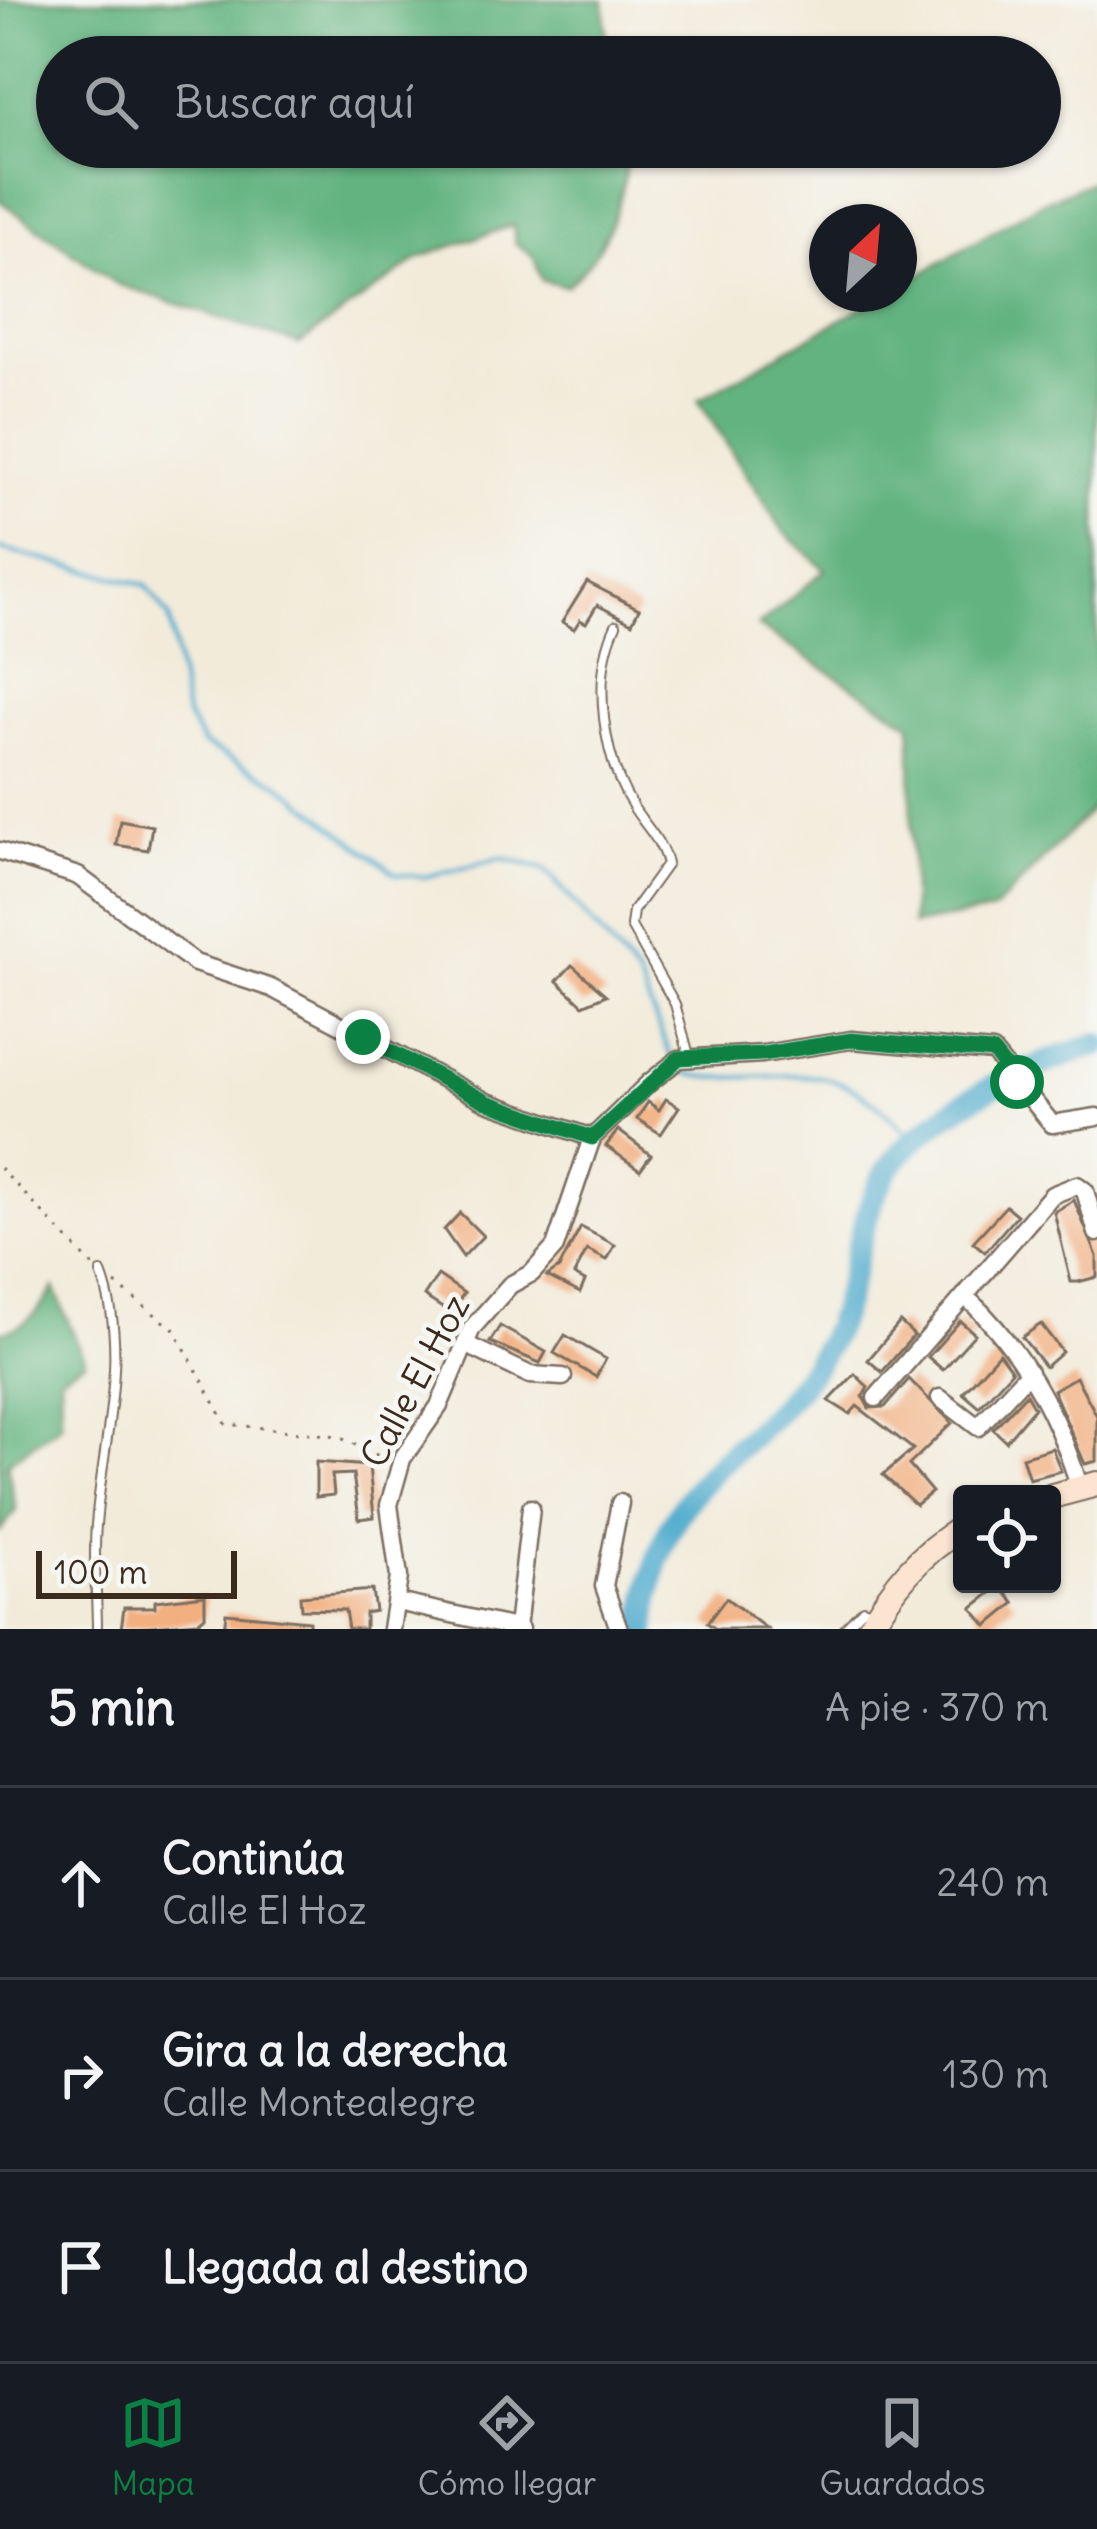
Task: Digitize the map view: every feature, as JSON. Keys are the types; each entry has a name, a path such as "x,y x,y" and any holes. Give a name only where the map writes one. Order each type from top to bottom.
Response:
{"street":[{"path":"0,850 77,876 195,963 272,988 487,1102 592,1138"},
{"path":"678,1061 851,1040 993,1052 1052,1124 1097,1117"},
{"name":"Calle El Hoz","path":"391,1629 400,1577 389,1504 400,1466 439,1406 465,1344 510,1285 532,1273 555,1247 592,1138 678,1061"},
{"path":"876,1398 1052,1195 1077,1185 1085,1191 1097,1233"},
{"path":"965,1296 1029,1372 1089,1486"},
{"path":"465,1344 530,1375 563,1377"},
{"path":"940,1398 977,1427 1029,1372"},
{"path":"619,1629 604,1586 620,1503"},
{"path":"397,1602 518,1629 531,1508"},
{"path":"872,1622 919,1558 953,1534"}],"lane":[{"path":"616,625 606,652 607,736 631,805 660,843 667,864 633,911 631,926 674,1004 678,1061"},
{"path":"98,1629 95,1528 111,1400 113,1304 100,1273"},
{"path":"844,1629 863,1609 872,1622"}],"path":[{"path":"0,1168 100,1273 174,1330 226,1424 337,1436 400,1466"}],"green space":[{"path":"0,0 604,0 607,36 36,36 36,168 626,168 618,204 602,242 566,286 542,281 534,258 515,242 513,225 421,257 299,344 116,284 0,201"},
{"path":"1097,179 1097,804 993,911 912,925 911,724 758,626 825,570 783,531 698,400 854,312 917,312 917,276 1041,203"},
{"path":"54,1288 85,1361 60,1376 61,1424 7,1463 16,1510 0,1531 0,1332 32,1317"}],"building":[{"path":"587,582 639,609 632,623 597,605 586,623 580,620 574,629 562,622"},
{"path":"120,820 152,826 148,850 116,845"},
{"path":"572,965 606,995 583,1005 557,981"},
{"path":"666,1099 679,1107 661,1134 637,1119 648,1102 659,1110"},
{"path":"618,1130 651,1155 640,1170 606,1146"},
{"path":"1074,1200 1097,1256 1097,1277 1078,1282 1071,1282 1054,1212"},
{"path":"1006,1206 1017,1215 985,1252 973,1242"},
{"path":"460,1213 483,1236 463,1257 444,1230"},
{"path":"581,1227 615,1245 607,1260 587,1250 574,1275 585,1281 580,1293 547,1276 559,1268"},
{"path":"438,1275 464,1293 450,1313 424,1296"},
{"path":"960,1321 975,1334 943,1370 928,1357"},
{"path":"900,1322 914,1335 882,1372 868,1360"},
{"path":"1041,1324 1062,1352 1045,1367 1022,1337"},
{"path":"500,1326 546,1352 540,1363 490,1342"},
{"path":"565,1335 606,1359 596,1377 554,1353"},
{"path":"999,1353 1012,1371 979,1407 963,1393"},
{"path":"855,1374 868,1387 863,1397 869,1408 885,1407 909,1379 952,1423 909,1465 932,1492 916,1505 883,1475 913,1449 857,1406 850,1414 829,1401"},
{"path":"1076,1377 1097,1416 1097,1461 1085,1464 1053,1390"},
{"path":"1026,1394 1034,1408 1006,1441 993,1429"},
{"path":"1052,1448 1061,1471 1029,1479 1022,1457"},
{"path":"316,1462 369,1466 374,1517 359,1519 353,1474 332,1475 334,1495 316,1497"},
{"path":"372,1590 375,1611 365,1613 365,1629 348,1629 345,1610 301,1609 300,1596"},
{"path":"991,1593 1006,1593 1015,1603 987,1626 972,1608"},
{"path":"205,1595 205,1616 198,1622 121,1629 124,1607 155,1607 155,1601"},
{"path":"726,1598 767,1629 716,1629 707,1623"},
{"path":"226,1613 309,1621 309,1629 224,1629"}],"waterway":[{"path":"0,549 146,585 169,617 186,715 203,744 279,784 396,874 424,877 502,858 545,869 638,977 671,1056"},
{"path":"645,1629 654,1573 670,1530 691,1496 802,1383 828,1343 847,1294 866,1217 888,1170 926,1131 971,1099 1045,1063 1097,1045"},
{"path":"676,1066 705,1077 794,1075 832,1080 867,1098 915,1141"}],"route":[{"path":"363,1037 442,1074 487,1102 592,1138 679,1058 763,1054 851,1040 993,1052 1017,1082"}]}
